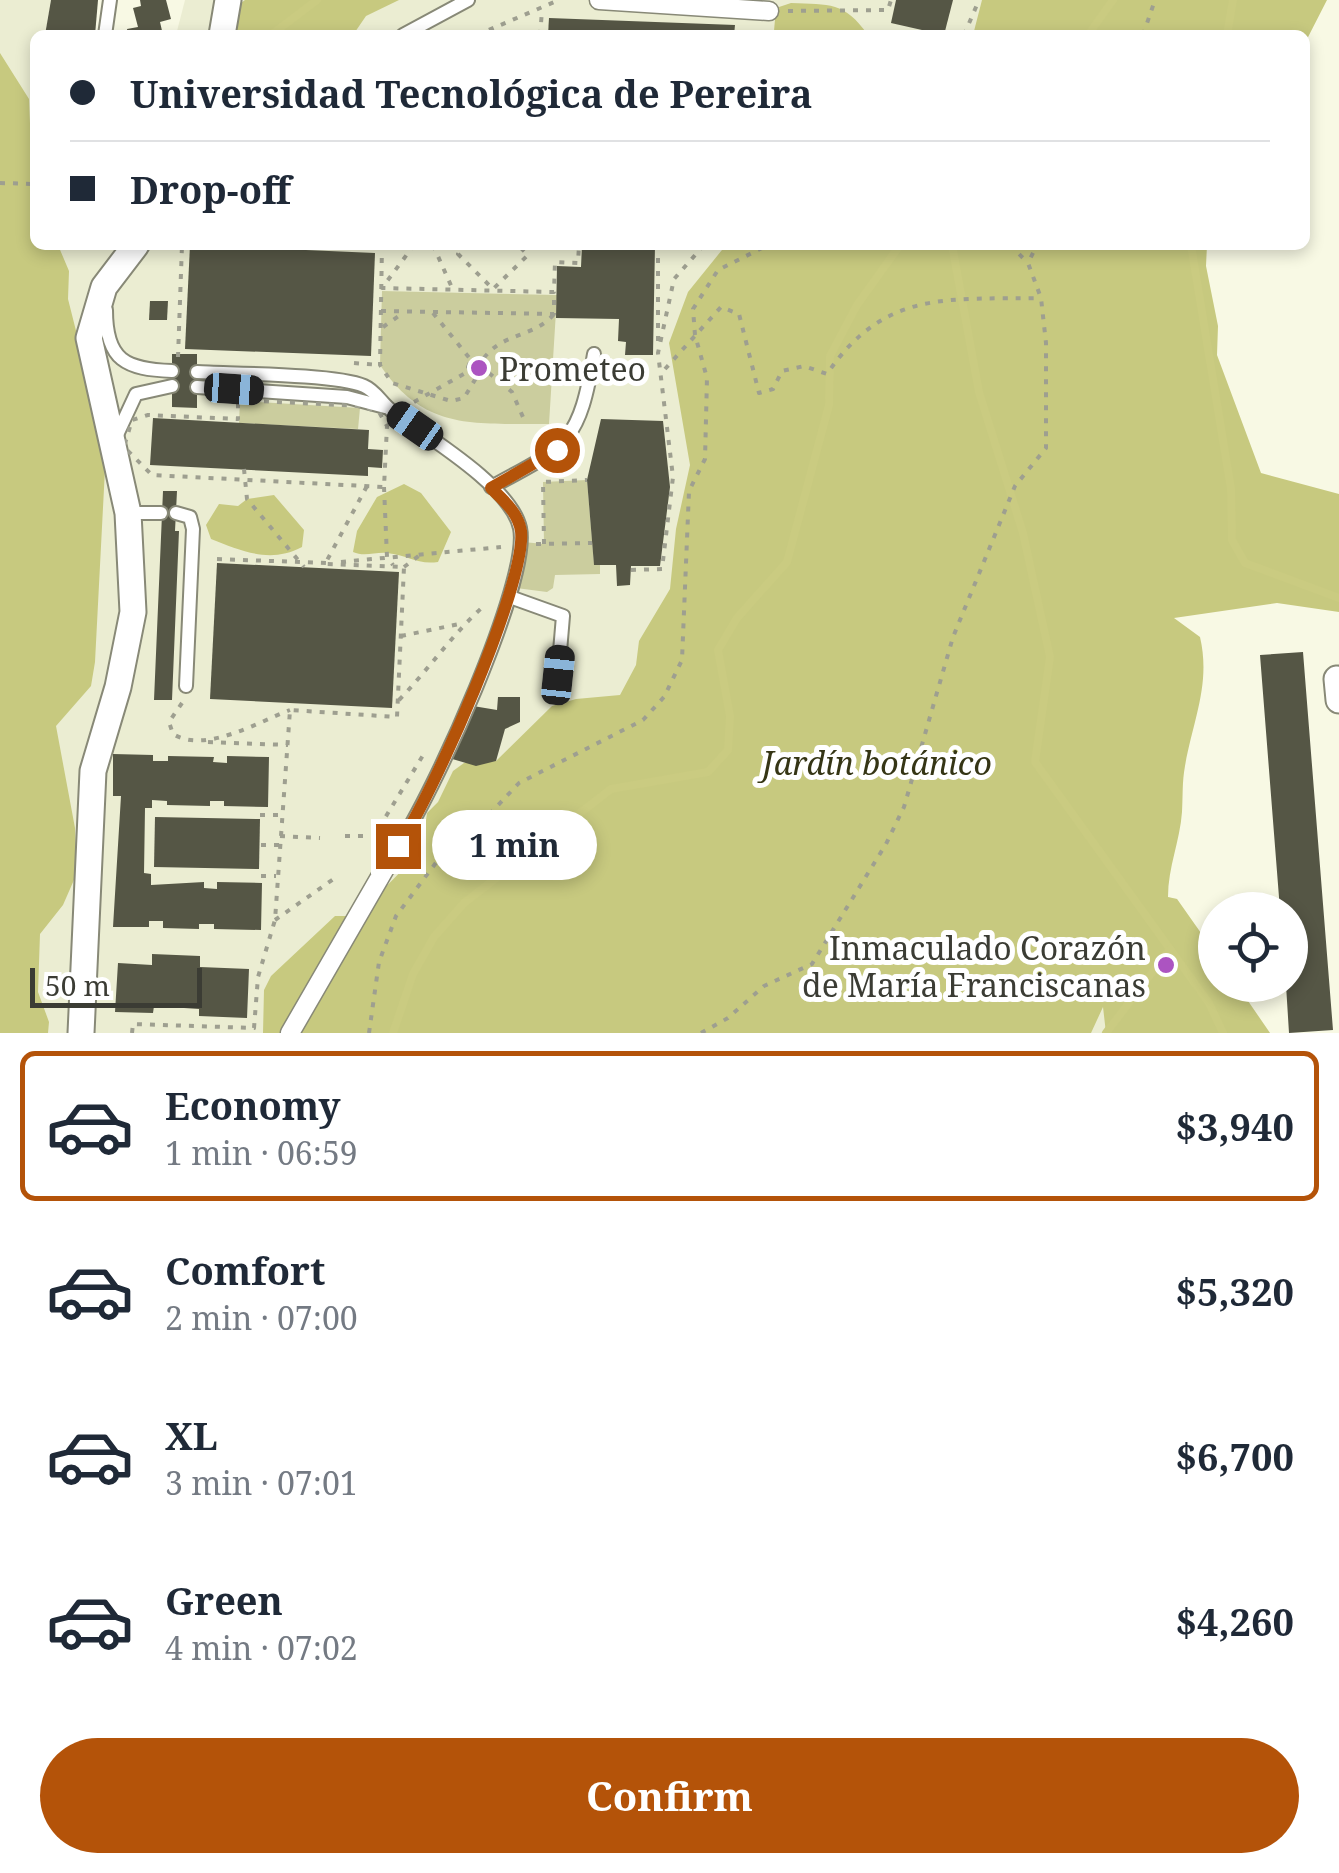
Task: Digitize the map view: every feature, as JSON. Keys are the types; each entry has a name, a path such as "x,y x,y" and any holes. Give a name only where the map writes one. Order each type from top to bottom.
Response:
{"street":[{"path":"223,30 228,0"},
{"path":"599,0 768,12"},
{"path":"81,1033 93,771 118,687 132,612 128,513 110,448 90,338 104,287 132,250"},
{"path":"290,1033 398,846"}],"lane":[{"path":"105,30 110,0"},
{"path":"412,30 468,0"},
{"path":"104,287 106,332 114,352 134,368 172,379 136,394 110,448"},
{"path":"491,488 557,450 572,435 586,402 594,354"},
{"path":"197,379 346,397 388,408 442,446 491,488 516,516 521,544 510,597 469,698 398,846"},
{"path":"128,513 169,513 190,518 194,528 186,686"},
{"path":"510,597 563,616 558,675"}],"path":[{"path":"490,30 559,0"},
{"path":"768,12 888,10 891,0"},
{"path":"966,30 979,0"},
{"path":"1144,30 1155,0"},
{"path":"540,30 542,10"},
{"path":"0,183 30,184"},
{"path":"160,357 178,357 182,250"},
{"path":"382,250 380,364 392,382 451,401 464,398 476,378 489,373"},
{"path":"382,288 410,250"},
{"path":"435,250 452,290"},
{"path":"462,250 458,254 493,290"},
{"path":"493,290 528,254 524,250"},
{"path":"472,360 484,358 494,345 546,324 554,314 555,262 578,263 579,250"},
{"path":"632,570 662,569 673,477 658,352 658,250"},
{"path":"658,352 674,279 700,250"},
{"path":"369,1033 379,962 396,916 418,882 519,782 642,720 664,697 682,660 689,491 705,459 707,378 694,335 693,309 700,291 735,258 755,250"},
{"path":"701,1033 728,1018 764,986 812,964 892,832 925,744 953,637 1015,486 1046,448 1041,298 1028,264 1015,250"},
{"path":"1028,264 1034,250"},
{"path":"382,288 554,292"},
{"path":"665,369 721,307 738,314 759,393 773,390 782,371 804,366 827,374 851,339 925,303 951,296 1041,298"},
{"path":"381,312 554,314"},
{"path":"380,331 389,318 405,312"},
{"path":"432,312 472,360"},
{"path":"484,358 489,373 512,392 526,424"},
{"path":"414,402 469,371 472,360"},
{"path":"342,363 380,364"},
{"path":"469,371 476,378"},
{"path":"384,487 152,475 124,447 132,420 148,415 238,419 238,400 360,406 379,412 387,426 387,557 395,567"},
{"path":"244,470 247,499 303,566"},
{"path":"544,544 543,482 588,480"},
{"path":"325,564 367,486"},
{"path":"217,559 303,566 521,544 592,543"},
{"path":"325,564 404,567 421,554"},
{"path":"203,742 290,710 397,717 404,567"},
{"path":"399,700 439,658 464,623 491,600"},
{"path":"401,636 464,623"},
{"path":"184,701 169,722 173,734 184,741 288,745"},
{"path":"132,1033 133,1024 252,1030 258,977 275,920 290,710"},
{"path":"344,836 374,836 432,740"},
{"path":"260,815 282,815"},
{"path":"280,836 320,838"},
{"path":"261,845 280,845"},
{"path":"260,876 276,876"},
{"path":"275,920 335,878"}],"shaded area":[{"path":"0,0 51,0 46,30 30,30 30,250 1190,250 1150,894 1177,899 1198,929 1198,1002 1249,1002 1270,1033 0,1033"},
{"path":"185,0 1231,0 1226,30 177,30"}],"green space":[{"path":"245,0 399,0 366,16 356,30 223,30 234,8"},
{"path":"982,0 1327,0 1310,33 1310,30 974,30"},
{"path":"791,3 835,7 864,30 774,30 776,8"},
{"path":"0,53 29,99 30,250 60,250 69,271 68,299 99,422 105,469 91,686 56,726 75,828 77,873 63,905 40,934 38,992 49,1022 48,1033 0,1033"},
{"name":"Jardín botánico","path":"722,250 1207,250 1206,266 1218,326 1217,355 1261,473 1339,494 1339,612 1277,603 1174,618 1200,637 1203,671 1184,772 1181,823 1168,897 1177,899 1198,929 1198,1002 1249,1002 1270,1033 1106,1033 1103,1007 1091,1033 263,1033 264,990 271,976 335,916 357,916 422,850 427,813 438,802 453,771 464,763 496,761 552,706 576,699 620,695 636,665 639,641 670,589 676,529 690,465 669,343 688,292"},
{"path":"382,291 557,295 549,424 475,423 434,413 415,402 380,365"},
{"path":"240,401 360,408 358,429 239,423"},
{"path":"587,480 594,564 600,565 600,574 555,575 553,588 547,592 516,588 523,542 544,544 543,482"},
{"path":"404,484 421,493 451,532 438,562 353,552 357,531 377,497"},
{"path":"274,495 304,530 302,547 267,555 211,539 206,525 219,504 238,506 247,499"}],"building":[{"path":"51,0 98,0 95,30 46,30"},
{"path":"140,0 166,0 171,19 160,22 162,30 127,30 138,27 133,8 141,6"},
{"path":"896,0 953,0 945,30 891,23"},
{"path":"549,18 735,25 734,30 548,30"},
{"path":"190,250 375,253 371,356 185,349"},
{"path":"582,250 655,250 653,355 625,355 626,342 618,341 619,319 556,318 557,266 581,267"},
{"path":"150,301 168,301 167,320 149,320"},
{"path":"172,354 197,354 197,408 172,407"},
{"path":"153,418 369,430 368,449 383,450 382,468 368,467 368,476 150,465"},
{"path":"601,419 663,421 670,487 660,566 631,566 630,585 617,586 616,565 594,565 587,480"},
{"path":"163,491 177,491 175,531 179,531 172,700 154,700"},
{"path":"217,563 399,572 392,708 210,699"},
{"path":"1303,652 1333,1030 1289,1033 1287,1002 1308,1002 1308,892 1279,892 1260,655"},
{"path":"498,697 520,697 520,722 505,729 496,761 476,766 449,758 473,706 497,710"},
{"path":"113,754 153,755 153,761 168,761 168,756 214,757 213,762 227,763 227,756 269,757 268,807 224,806 224,801 210,801 210,806 167,805 167,801 152,800 152,808 145,808 144,873 151,874 151,885 204,882 204,888 217,889 217,882 262,883 261,930 214,929 214,924 199,924 199,929 163,928 163,921 149,921 149,927 113,927 121,796 113,796"},
{"path":"155,817 260,819 259,869 154,867"},
{"path":"152,954 200,956 200,967 249,969 247,1018 199,1016 199,1009 154,1006 153,1013 115,1012 118,963 152,965"}],"waterway":[{"path":"278,30 317,0"},
{"path":"1092,30 1113,0"},
{"path":"1228,30 1233,0"},
{"path":"393,1033 413,974 434,937 464,903 611,789 708,772 728,750 730,716 718,650 737,618 787,562 829,405 830,356 857,305 896,250"},
{"path":"953,250 979,392 1023,533 1050,657 1035,762 1209,1003 1223,1033"},
{"path":"1192,250 1231,489 1232,540 1245,563 1339,598"},
{"path":"1106,1033 1170,949"}],"place":[{"name":"Prometeo","path":"479,368"},
{"name":"Inmaculado Corazón de María Franciscanas","path":"1166,965"}],"route":[{"path":"398,846 409,830 477,681 510,597 521,534 516,516 491,488 557,450"}]}
